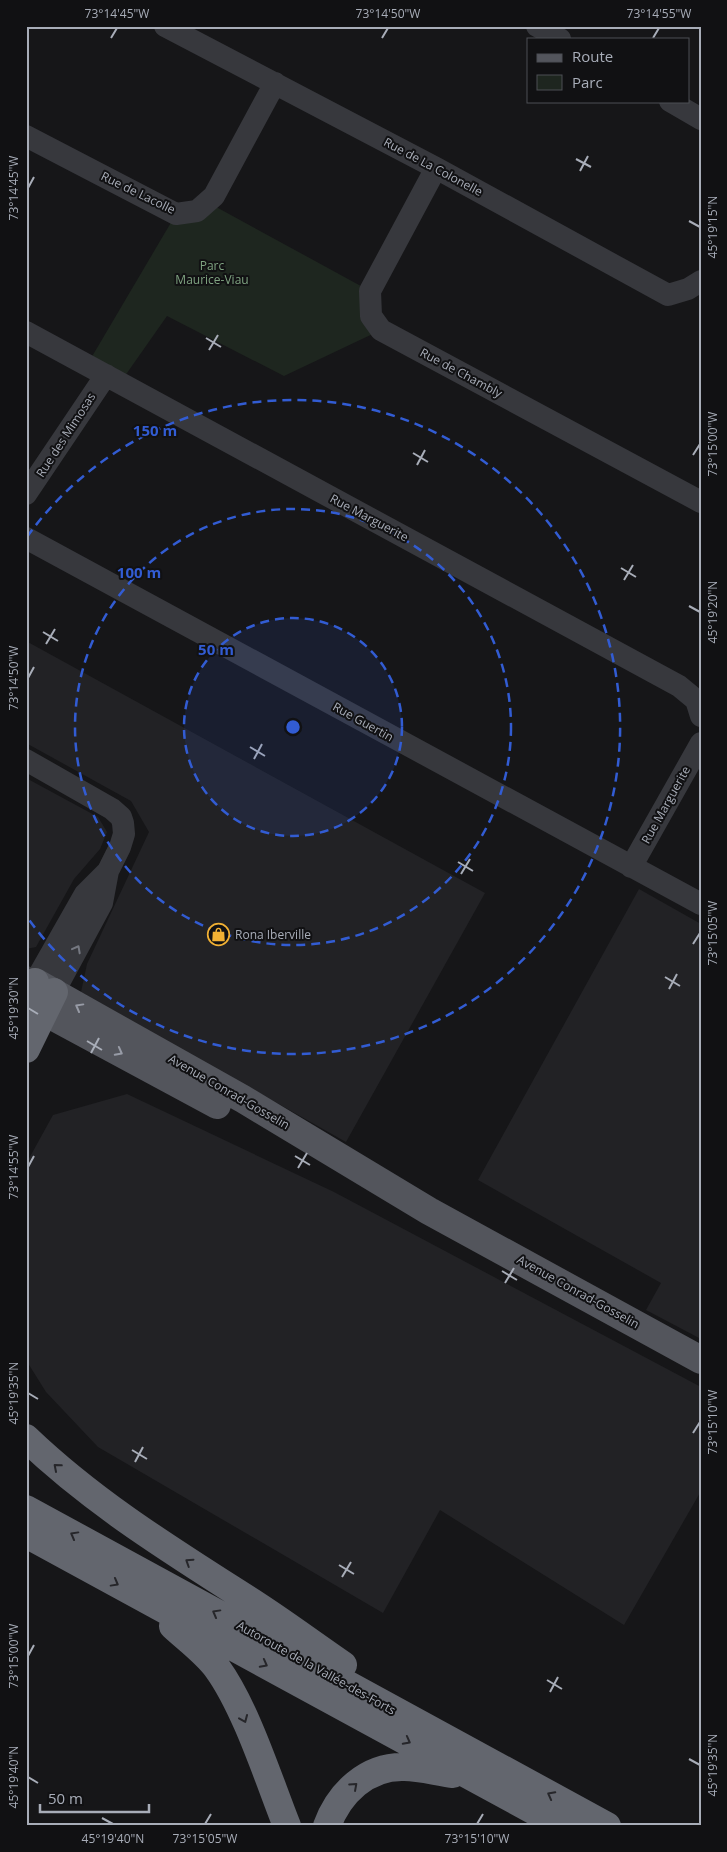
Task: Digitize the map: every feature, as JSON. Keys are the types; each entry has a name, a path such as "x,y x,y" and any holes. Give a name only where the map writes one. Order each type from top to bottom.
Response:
{"highway":[{"path":"26,1049 35,994"},
{"path":"26,1438 78,1485 130,1524 260,1607 459,1746"},
{"name":"Autoroute de la Vallée-des-Forts","path":"26,1509 607,1826"},
{"name":"Autoroute de la Vallée-des-Forts","path":"26,1534 562,1826"},
{"path":"144,1599 211,1662 221,1675 246,1723 286,1826"},
{"path":"326,1826 332,1813 346,1793 365,1777 376,1771 406,1767 474,1778"}],"main road":[{"name":"Avenue Conrad-Gosselin","path":"35,994 333,1166 429,1211 701,1360"}],"street":[{"name":"Rue de La Colonelle","path":"165,26 436,168 668,295 688,289 701,281"},
{"path":"537,26 558,38"},
{"name":"Rue de Lacolle","path":"26,136 176,214 197,211 214,196 275,83"},
{"path":"672,102 701,119"},
{"name":"Rue de Chambly","path":"436,168 370,291 371,316 381,330 701,502"},
{"name":"Rue Marguerite","path":"26,332 679,686 696,700 701,716"},
{"name":"Rue des Mimosas","path":"26,494 106,375"},
{"name":"Rue Guertin","path":"26,538 701,904"},
{"name":"Rue Marguerite","path":"631,867 701,743"},
{"path":"26,760 105,804 121,817 123,840 108,871 84,894 35,994"}],"shaded area":[{"path":"26,641 485,893 346,1142 81,992 87,964 149,832 131,801 26,743"},
{"path":"26,778 98,817 107,832 100,849 74,879 36,947 26,949"},
{"path":"639,889 701,924 701,1339 646,1310 661,1283 478,1180"},
{"path":"127,1094 334,1192 701,1387 701,1491 624,1625 440,1510 383,1613 98,1447 46,1392 26,1360 26,1164 53,1115"}],"green space":[{"name":"Parc Maurice-Viau","path":"207,202 370,291 381,330 284,376 167,316 120,383 87,365 176,214"}],"place":[{"name":"Rona Iberville","path":"219,935"}]}
